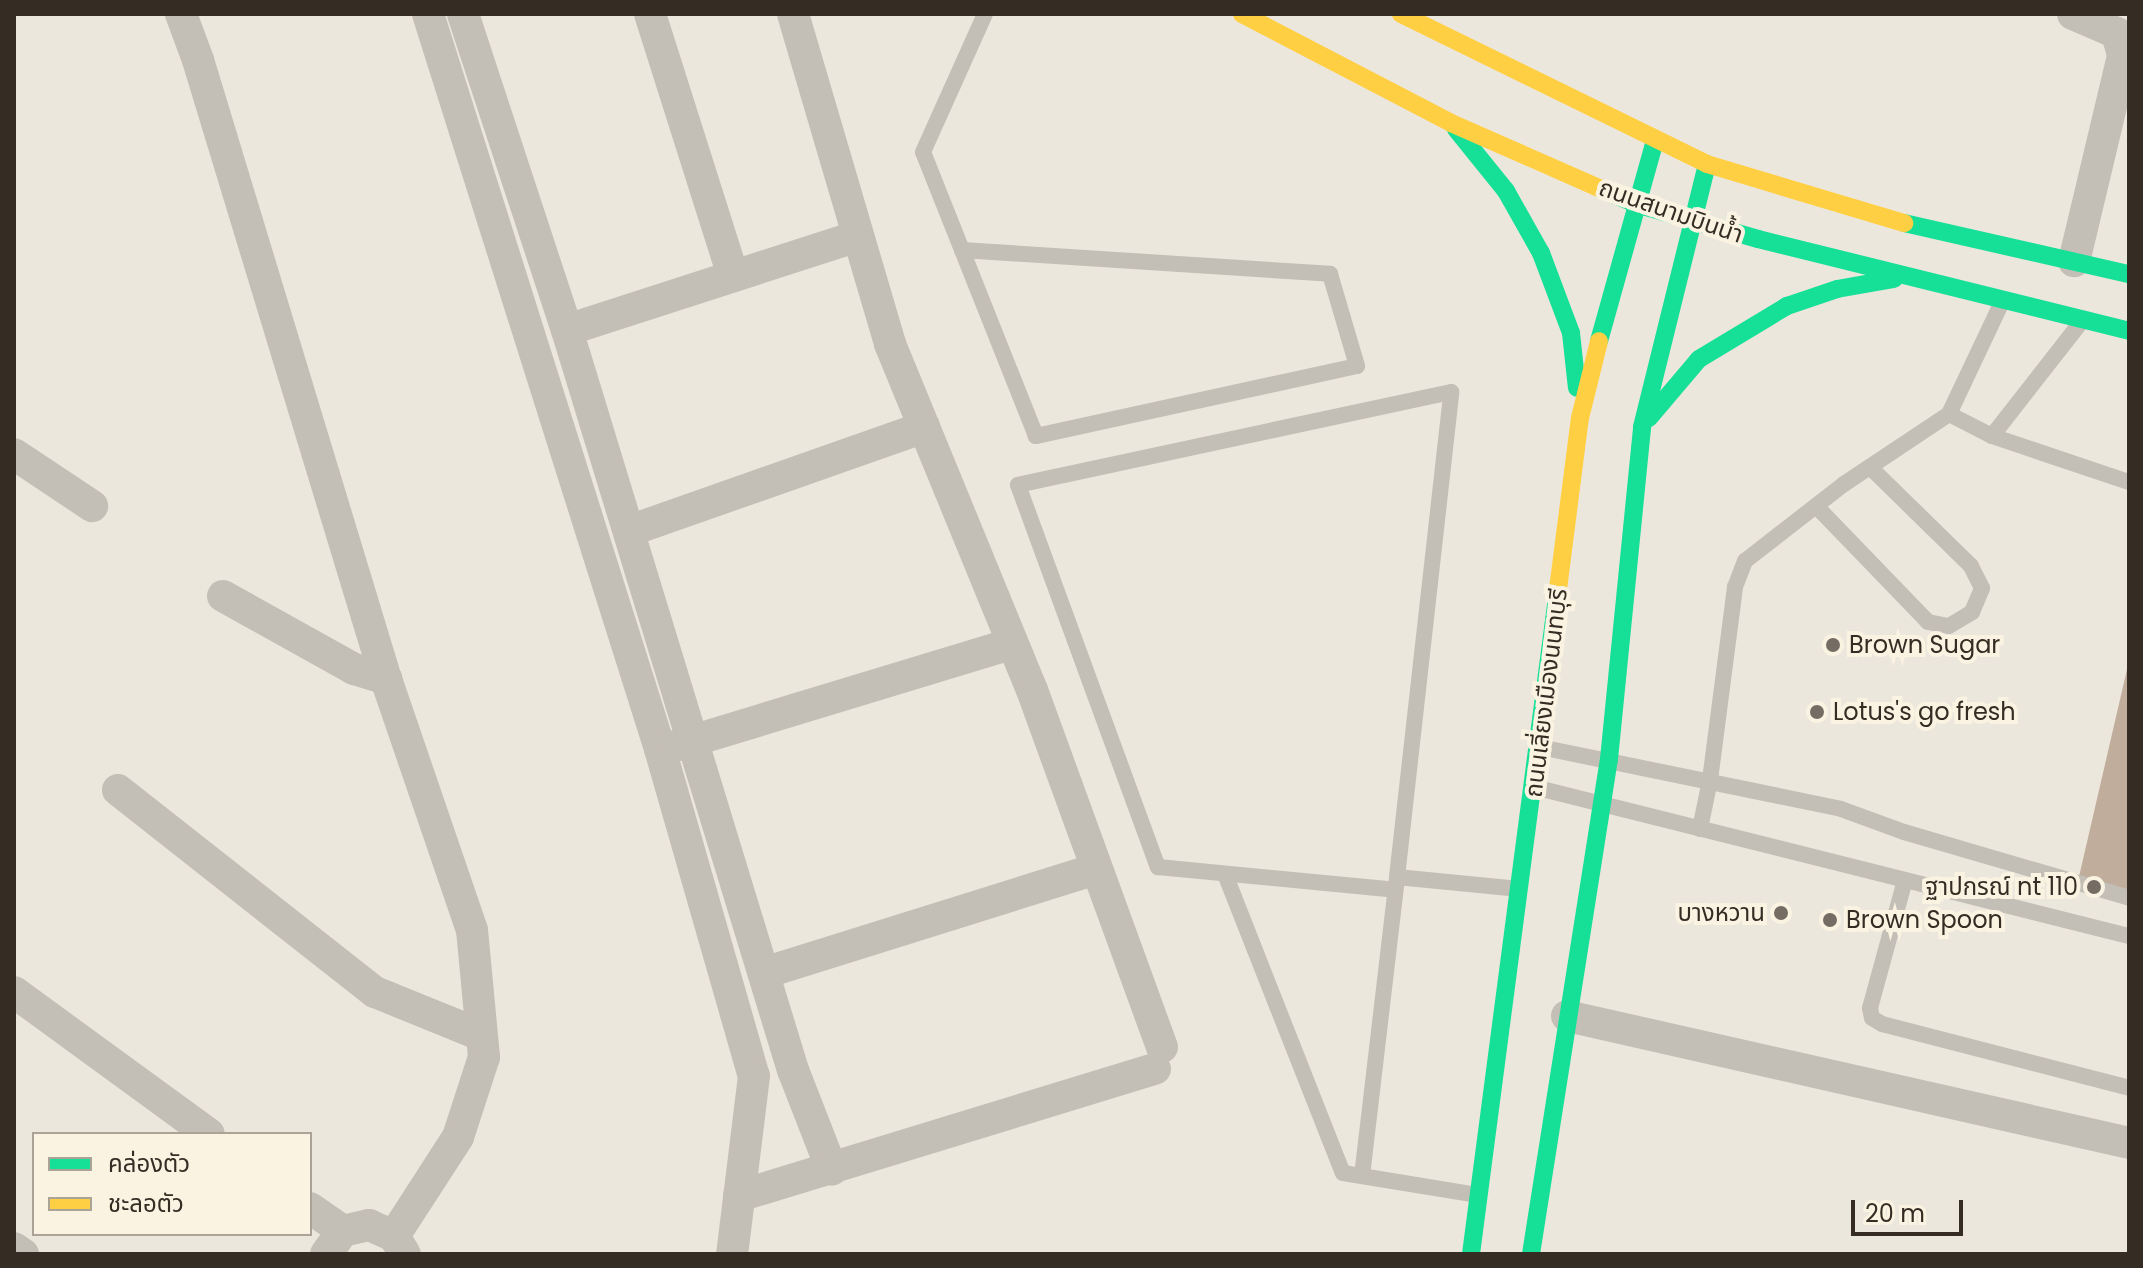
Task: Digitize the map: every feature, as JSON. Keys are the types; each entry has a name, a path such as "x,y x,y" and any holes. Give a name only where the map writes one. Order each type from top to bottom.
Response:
{"main road":[{"name":"ถนนสนามบินน้ำ","path":"1242,14 1451,123 1636,204 1692,221 2129,331"},
{"path":"1401,14 1707,164 1884,218 2129,274"},
{"path":"1451,123 1506,191 1541,253 1571,333 1580,418"},
{"name":"ถนนเลี่ยงเมืองนนทบุรี","path":"1471,1254 1540,747 1580,418 1613,281 1655,140"},
{"path":"1531,1254 1609,759 1642,427 1707,164"},
{"path":"1642,427 1699,359 1787,306 1837,289 1913,276"}],"street":[{"path":"181,14 198,60 386,679 472,930 484,1057 458,1137 399,1245 369,1225 334,1243 312,1211"},
{"path":"428,14 660,749 754,1076 732,1254"},
{"path":"463,14 567,330 793,1070 832,1170"},
{"path":"650,14 733,276"},
{"path":"739,1196 832,1170 1158,1058 1096,869 1032,690 890,344 855,237 793,14"},
{"path":"2073,14 2117,33 2123,56 2074,261"},
{"path":"500,246 536,235"},
{"path":"567,330 855,237"},
{"path":"629,531 924,427"},
{"path":"14,454 92,506"},
{"path":"223,596 354,669 386,679"},
{"path":"660,749 694,742 1011,644"},
{"path":"118,790 375,992 481,1035"},
{"path":"764,973 1096,869"},
{"path":"14,992 206,1132"},
{"path":"1567,1016 2129,1143"},
{"path":"754,1076 793,1070"},
{"path":"14,1248 23,1254"}],"lane":[{"path":"962,250 1330,274 1357,366 1036,436 923,152 985,14"},
{"path":"1700,829 1710,780 1735,587 1745,561 1870,467 1949,414 2004,299"},
{"path":"1992,436 2083,320"},
{"path":"1362,1176 1396,884 1451,392 1018,485 1158,867 1225,874 1396,884 1520,889"},
{"path":"1949,414 1992,436 2129,482"},
{"path":"1816,506 1928,622 1949,626 1972,612 1982,588 1971,566 1870,467"},
{"path":"1540,747 1841,809 1904,832 2129,898"},
{"path":"1534,787 2129,936"},
{"path":"1225,874 1343,1173 1479,1195"},
{"path":"1905,880 1870,1008 1872,1018 1882,1024 2129,1088"}],"building":[{"path":"2129,665 2129,893 2078,881"}],"traffic: fast":[{"path":"1456,129 1506,191 1541,253 1571,333 1577,388"},
{"path":"1599,341 1655,140"},
{"path":"1531,1254 1609,759 1642,427 1707,164"},
{"path":"1601,189 1636,204 1758,239 2129,331"},
{"path":"1904,223 2129,274"},
{"path":"1649,418 1699,359 1787,306 1837,289 1894,279"},
{"path":"1471,1254 1557,597"}],"traffic: slow":[{"path":"1242,14 1451,123 1601,189"},
{"path":"1401,14 1707,164 1904,223"},
{"path":"1557,597 1580,418 1599,341"}],"place":[{"name":"Brown Sugar","path":"1833,645"},
{"name":"Lotus's go fresh","path":"1817,712"},
{"name":"ฐาปกรณ์ nt 110","path":"2094,887"},
{"name":"บางหวาน","path":"1781,913"},
{"name":"Brown Spoon","path":"1830,920"}]}
